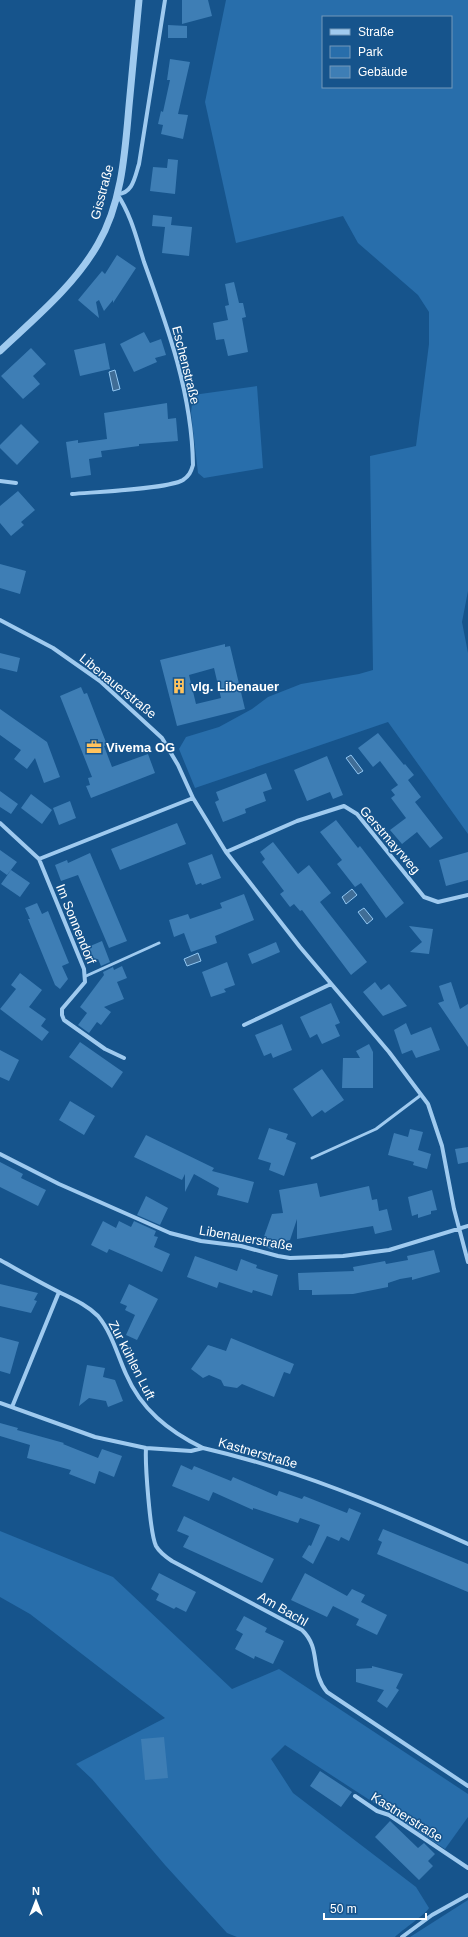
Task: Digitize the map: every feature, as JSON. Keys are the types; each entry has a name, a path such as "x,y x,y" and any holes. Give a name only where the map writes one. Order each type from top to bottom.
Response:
{"street":[{"name":"Gisstraße","path":"0,351 43,311 81,269 98,244 111,215 117,194 124,155 139,0"},
{"path":"117,194 124,193 130,189 139,164 165,0"},
{"name":"Eschenstraße","path":"72,494 159,486 182,481 190,475 193,465 186,392 161,308 128,216 117,194"},
{"path":"0,481 16,483"},
{"name":"Libenauerstraße","path":"0,620 34,637 100,681 146,722 168,747 193,798 226,852 331,984 388,1052 428,1104 442,1146 454,1209 460,1229 389,1250 343,1256 290,1258 241,1246 201,1242 170,1233 59,1184 0,1154"},
{"path":"39,859 193,798"},
{"name":"Gerstmayrweg","path":"226,852 297,821 344,806 357,814 424,897 438,902 468,895"},
{"name":"Im Sonnendorf","path":"0,823 39,859 86,976 83,986 62,1009 62,1015 68,1024 85,1036 124,1058"},
{"path":"244,1025 331,984"},
{"path":"468,1226 460,1229 468,1262"},
{"name":"Zur kühlen Luft","path":"0,1260 90,1309 104,1325 134,1391 144,1406 155,1418 170,1429 203,1448"},
{"path":"12,1407 59,1292"},
{"name":"Kastnerstraße","path":"0,1403 94,1437 146,1448 191,1451 203,1448 276,1466 330,1485 468,1544"},
{"name":"Am Bachl","path":"146,1448 152,1532 157,1547 162,1554 172,1561 302,1630 312,1643 317,1675 320,1683 327,1692 468,1786"},
{"name":"Kastnerstraße","path":"355,1796 376,1811 389,1815 468,1868"},
{"path":"402,1937 432,1915 468,1895"}],"lane":[{"path":"86,976 159,943"},
{"path":"312,1158 376,1128 421,1095"}],"green space":[{"path":"226,0 468,0 468,591 462,622 468,653 468,834 388,722 195,788 179,749 186,737 219,727 252,709 268,697 301,684 359,674 373,670 370,456 416,446 429,344 429,312 418,295 358,243 343,216 236,243 205,102"},
{"path":"257,386 263,468 204,478 198,473 191,412 193,395"},
{"path":"0,1531 113,1577 232,1689 279,1669 468,1794 468,1817 445,1849 285,1745 271,1759 293,1793 416,1887 429,1908 427,1911 395,1937 237,1937 227,1933 165,1865 92,1779 76,1764 165,1718 30,1614 0,1597"},
{"path":"468,1900 468,1937 410,1937"}],"shaded area":[{"path":"115,370 120,389 113,391 109,372"},
{"path":"351,755 363,771 358,774 346,758"},
{"path":"352,889 357,895 346,904 342,897"},
{"path":"364,908 373,919 367,924 358,912"},
{"path":"198,953 201,961 187,966 184,959"}],"building":[{"path":"182,0 208,0 212,16 182,24"},
{"path":"168,25 187,26 187,38 168,38"},
{"path":"170,59 190,62 178,114 188,115 183,139 161,134 163,125 158,124 161,111 163,112 170,80 167,80"},
{"path":"168,159 178,160 175,194 150,191 153,167 167,168"},
{"path":"153,215 172,217 171,225 192,227 189,256 162,253 165,227 152,226"},
{"path":"117,255 136,268 113,303 113,300 104,311 99,300 96,302 99,318 78,300 102,271 105,274"},
{"path":"234,282 239,303 243,303 246,317 242,318 248,352 228,356 224,339 216,340 213,323 228,320 225,306 229,305 225,284"},
{"path":"144,332 150,343 161,339 166,355 155,358 157,362 134,372 120,344"},
{"path":"105,343 110,369 80,376 74,350"},
{"path":"31,348 46,364 33,376 40,384 23,399 1,376"},
{"path":"167,403 168,419 176,418 178,441 139,444 139,446 101,451 102,457 89,459 91,475 71,478 66,442 78,440 78,443 107,439 104,413"},
{"path":"21,424 39,442 17,465 0,448 0,445"},
{"path":"18,491 35,510 21,522 24,525 11,536 0,523 0,506"},
{"path":"0,564 26,571 20,594 0,588"},
{"name":"vlg. Libenauer","path":"225,644 225,647 230,646 245,709 177,726 160,660","holes":["214,668 221,698 196,704 189,675"]},
{"path":"0,653 20,658 17,672 0,668"},
{"path":"81,687 84,694 87,693 107,745 104,746 112,767 148,754 155,773 91,798 86,786 90,785 88,778 92,777 60,696"},
{"path":"0,709 47,742 60,777 44,783 35,758 27,769 14,759 21,750 0,735"},
{"path":"378,733 414,775 408,780 421,797 415,802 443,838 430,848 417,832 402,844 390,830 406,818 391,798 395,795 391,790 398,785 380,761 373,767 358,748"},
{"path":"327,756 343,795 333,799 330,792 307,801 294,770"},
{"path":"266,773 272,789 263,792 266,801 245,809 246,813 223,822 215,802 219,800 216,792"},
{"path":"0,791 18,804 11,814 0,807"},
{"path":"31,794 52,810 42,824 21,808"},
{"path":"70,801 76,818 59,825 53,808"},
{"path":"336,820 358,848 360,846 404,903 386,918 361,883 355,887 337,864 342,860 320,832"},
{"path":"177,823 186,844 120,870 111,849"},
{"path":"273,842 298,874 309,865 331,893 320,902 367,962 351,975 302,910 300,911 294,904 290,907 280,894 284,891 262,862 265,859 260,852"},
{"path":"0,850 17,862 7,875 0,870"},
{"path":"468,852 468,880 446,886 439,860"},
{"path":"90,853 127,941 109,948 78,875 61,881 55,865 67,860 68,863"},
{"path":"212,854 221,878 202,885 201,883 196,885 188,863"},
{"path":"11,870 30,883 20,897 1,884"},
{"path":"244,894 254,920 215,936 217,943 191,952 184,933 174,937 169,920 188,914 190,919 222,908 220,903"},
{"path":"37,903 42,914 48,911 69,963 62,966 68,979 60,989 55,985 25,908"},
{"path":"409,926 433,929 429,954 410,952 422,942"},
{"path":"102,941 110,962 101,966 98,959 93,961 88,947"},
{"path":"276,942 280,952 252,964 248,954"},
{"path":"227,962 235,985 224,989 226,992 211,997 202,972"},
{"path":"122,966 127,978 117,982 124,999 104,1007 111,1012 101,1025 97,1022 89,1033 78,1025 87,1013 80,1007 104,975 103,972 113,967 114,970"},
{"path":"20,973 42,990 29,1007 46,1019 41,1026 49,1032 42,1041 0,1009 16,989 11,985"},
{"path":"375,982 381,990 389,984 407,1006 383,1016 363,992"},
{"path":"451,982 460,1009 468,1004 468,1047 438,1003 444,1001 439,986"},
{"path":"331,1003 340,1023 335,1025 340,1036 322,1044 317,1034 310,1038 300,1017"},
{"path":"406,1023 411,1035 431,1027 440,1050 416,1058 412,1050 402,1054 394,1030"},
{"path":"282,1024 292,1050 273,1058 271,1053 264,1056 255,1035"},
{"path":"80,1042 123,1072 112,1088 69,1057"},
{"path":"369,1044 373,1052 373,1088 342,1088 343,1058 360,1058 356,1051"},
{"path":"0,1050 19,1060 9,1081 0,1077"},
{"path":"322,1069 344,1100 325,1113 322,1110 312,1117 293,1089"},
{"path":"70,1101 95,1116 84,1135 59,1120"},
{"path":"269,1128 288,1134 286,1139 296,1143 284,1176 269,1170 271,1163 258,1159"},
{"path":"410,1129 423,1132 418,1150 431,1154 427,1169 413,1165 414,1162 388,1155 394,1133 408,1137"},
{"path":"146,1135 214,1168 212,1171 254,1182 248,1203 217,1195 219,1188 194,1174 185,1192 185,1174 182,1180 134,1157"},
{"path":"468,1147 468,1162 458,1164 455,1149"},
{"path":"0,1162 23,1174 21,1178 46,1190 38,1206 0,1187"},
{"path":"317,1183 320,1197 369,1186 372,1200 377,1199 379,1211 387,1209 392,1230 375,1234 373,1226 297,1239 297,1219 290,1240 275,1243 273,1250 261,1245 272,1214 283,1213 279,1190"},
{"path":"432,1190 437,1210 431,1211 431,1214 418,1218 418,1214 412,1216 408,1197"},
{"path":"146,1196 168,1208 160,1225 137,1215"},
{"path":"103,1221 116,1228 119,1221 131,1227 134,1221 156,1231 154,1236 158,1237 154,1247 170,1254 162,1272 109,1249 107,1253 91,1245"},
{"path":"434,1250 440,1272 412,1280 412,1277 400,1279 388,1283 388,1287 353,1294 312,1295 312,1290 299,1290 298,1273 354,1271 353,1267 385,1261 386,1264 408,1260 407,1256"},
{"path":"195,1256 237,1271 241,1259 257,1265 256,1268 278,1275 272,1296 253,1290 252,1293 219,1282 217,1288 187,1277"},
{"path":"0,1284 38,1293 34,1300 37,1301 31,1313 0,1306"},
{"path":"129,1284 158,1299 137,1340 126,1335 135,1315 125,1310 127,1306 120,1303"},
{"path":"0,1337 19,1342 10,1374 0,1371"},
{"path":"231,1338 294,1364 290,1374 284,1372 274,1397 242,1384 237,1388 224,1386 221,1380 209,1375 203,1378 191,1369 208,1345 226,1351"},
{"path":"87,1365 105,1368 103,1377 115,1380 123,1401 108,1407 106,1401 89,1398 79,1406"},
{"path":"0,1423 18,1428 17,1430 64,1443 63,1444 98,1458 102,1449 122,1456 114,1477 99,1471 95,1484 69,1474 71,1470 27,1458 30,1445 0,1436"},
{"path":"181,1465 192,1470 194,1466 231,1481 233,1477 277,1496 279,1491 302,1499 304,1496 347,1513 349,1508 361,1513 349,1541 341,1537 339,1541 327,1536 313,1564 302,1557 309,1545 311,1546 320,1525 300,1518 298,1523 253,1508 253,1510 213,1492 209,1501 172,1486"},
{"path":"184,1516 274,1559 262,1583 183,1547 189,1536 177,1531"},
{"path":"383,1529 468,1564 468,1592 377,1554 382,1542 378,1540"},
{"path":"159,1573 196,1592 186,1612 176,1607 174,1609 156,1600 159,1594 151,1589"},
{"path":"305,1573 347,1596 352,1589 365,1595 361,1602 387,1615 377,1635 356,1625 359,1619 333,1606 327,1617 291,1600"},
{"path":"244,1616 267,1628 265,1632 284,1641 273,1664 255,1656 254,1659 235,1649 243,1634 236,1630"},
{"path":"372,1666 403,1674 396,1688 399,1690 387,1708 377,1701 384,1690 356,1682 356,1669 372,1668"},
{"path":"164,1737 168,1778 145,1780 141,1739"},
{"path":"320,1771 352,1792 341,1807 310,1786"},
{"path":"390,1821 418,1848 424,1843 435,1854 428,1861 433,1866 419,1880 375,1837"}],"place":[{"name":"vlg. Libenauer","path":"179,686"},
{"name":"Vivema OG","path":"94,747"}]}
